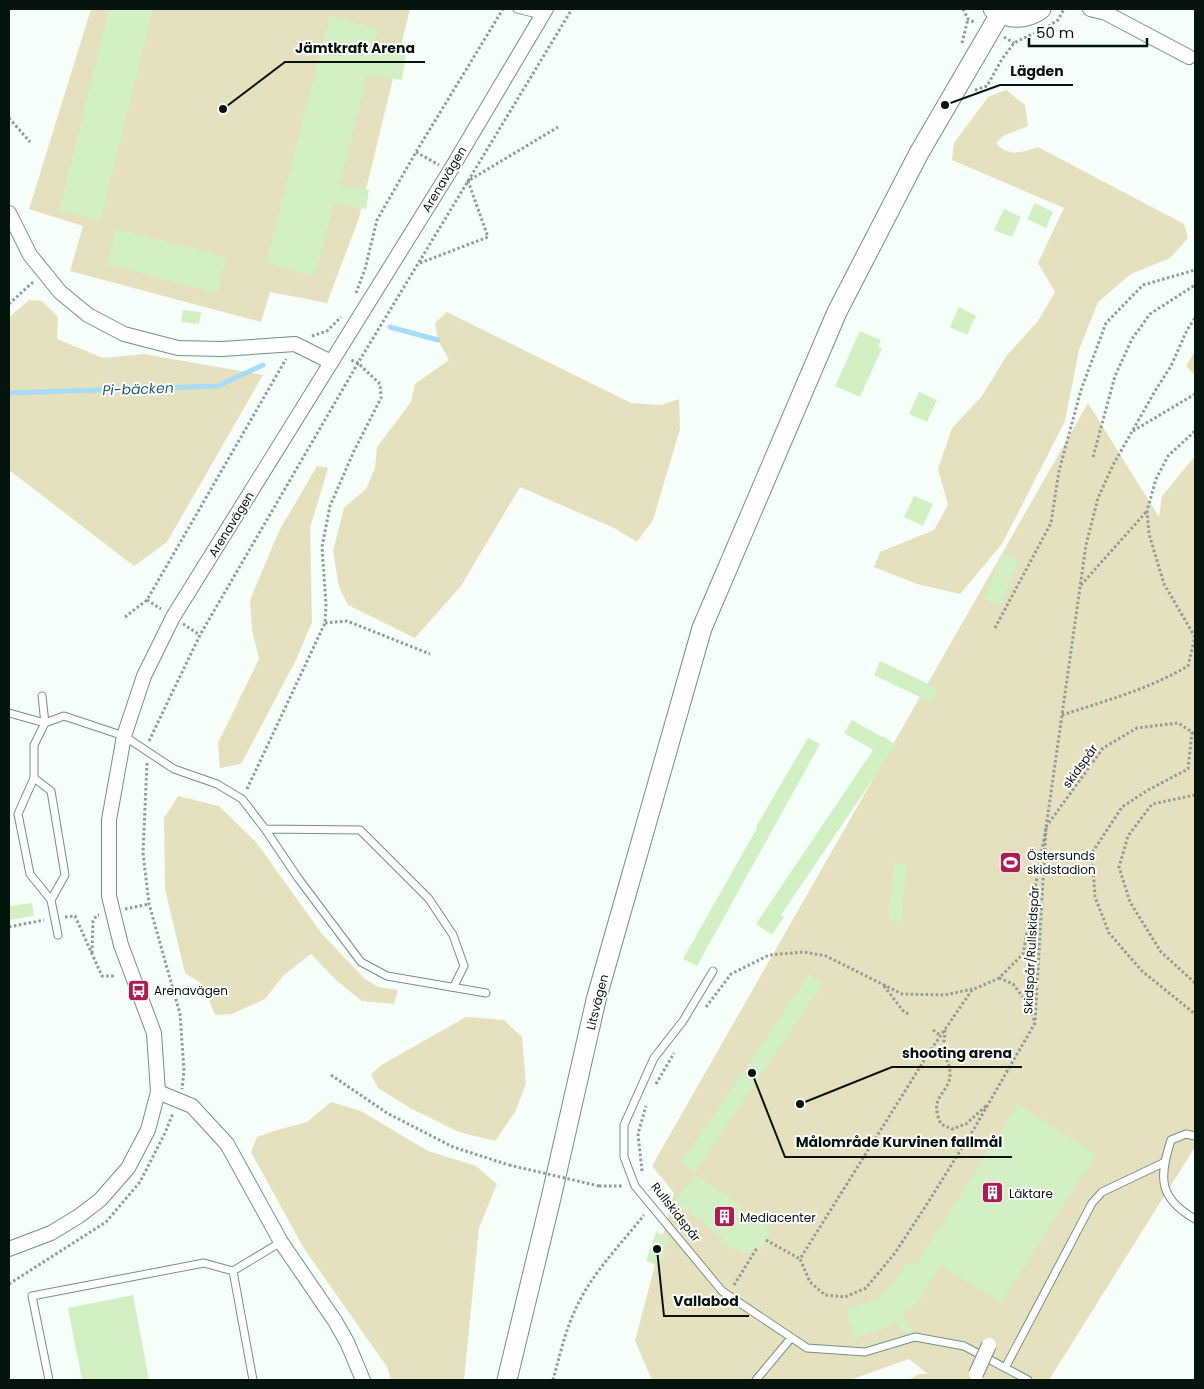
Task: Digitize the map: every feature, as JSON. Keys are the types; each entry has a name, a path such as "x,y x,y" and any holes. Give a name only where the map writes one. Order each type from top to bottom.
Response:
{"main road":[{"path":"996,11 1012,18 1024,17 1041,9"},
{"name":"Litsvägen","path":"507,1380 596,1000 702,628 837,312 919,153 996,11"}],"street":[{"path":"1090,9 1106,14 1189,57"},
{"name":"Arenavägen","path":"9,1250 51,1233 79,1216 100,1200 128,1168 148,1130 158,1092 154,1032 121,945 109,896 109,820 124,736 144,676 173,617 445,179 543,12"},
{"path":"9,213 30,254 52,284 88,315 124,334 178,348 222,348 294,344 334,358"},
{"path":"158,1092 179,1099 192,1106 227,1144 281,1242 336,1321 363,1380"},
{"path":"976,1374 989,1345"}],"lane":[{"path":"517,9 543,12"},
{"path":"42,696 45,723 34,744 34,778 18,814 30,874 51,900 58,934"},
{"path":"9,714 45,723 64,716 124,736 174,769 217,784 242,799 361,962 387,976 486,993"},
{"path":"34,778 51,791 65,875 51,900"},
{"path":"265,829 360,830 429,899 453,935 464,966 454,986"},
{"path":"713,970 682,1021 654,1058 624,1125 624,1157 635,1186 722,1291 807,1348 865,1352 914,1337 964,1346 1028,1380"},
{"path":"1195,1136 1186,1134 1171,1140 1163,1163 1164,1182 1170,1199 1180,1210 1195,1219"},
{"path":"1005,1368 1092,1203 1102,1192 1163,1163"},
{"path":"49,1380 32,1296 204,1263 233,1271 281,1242"},
{"path":"233,1271 254,1380"},
{"path":"756,1380 791,1338"}],"path":[{"path":"352,301 365,269 377,220 503,9"},
{"path":"9,1284 106,1222 140,1182 165,1133 179,1099 184,1071 180,1014 149,904 143,853 148,742 200,635 358,363 572,9"},
{"path":"951,96 987,86 1002,59 1014,43 1049,27 1058,20 1064,9"},
{"path":"962,44 968,19"},
{"path":"9,118 30,142"},
{"path":"468,181 558,127"},
{"path":"419,263 488,236 468,181"},
{"path":"995,628 1051,523 1059,471 1081,390 1106,322 1143,285 1195,270"},
{"path":"9,304 32,283 52,284"},
{"path":"1093,457 1115,376 1132,339 1150,314 1195,285"},
{"path":"125,617 147,600 294,344 327,331 344,315"},
{"path":"1046,828 1086,545 1098,498 1113,465 1171,366 1187,330 1195,318"},
{"path":"242,799 325,623 326,605 322,547 330,506 354,451 381,398 380,384 358,363 334,358"},
{"path":"1133,432 1195,394"},
{"path":"1062,715 1135,691 1167,678 1188,666 1195,637 1164,584 1149,534 1147,511 1156,479 1168,456 1195,431"},
{"path":"1081,585 1147,511"},
{"path":"325,623 347,620 430,654"},
{"name":"skidspår","path":"1046,828 1103,748 1137,728 1178,723 1194,733"},
{"path":"1194,733 1188,769 1148,790 1122,807 1092,853 1095,897 1109,933 1142,971 1195,1014"},
{"path":"1195,795 1152,804 1128,836 1119,867 1130,902 1161,952 1195,983"},
{"name":"Skidspår/Rullskidspår","path":"1046,828 1036,1023 989,1103 895,1253 866,1288 845,1297 825,1295 810,1282 800,1259 945,1029 972,990 999,978 1023,954 1046,828"},
{"path":"9,927 74,916 102,976 116,976"},
{"path":"703,1011 731,974 768,955 804,952 826,956 902,994 945,995 975,989"},
{"path":"999,978 1013,984 1025,1000 1036,1023"},
{"path":"882,984 904,1012 909,1014"},
{"path":"945,1029 944,1048 950,1072 949,1079 936,1103 936,1114 941,1124 952,1129 966,1124 989,1103"},
{"path":"932,1030 941,1036"},
{"path":"654,1088 676,1048"},
{"path":"331,1075 387,1113 453,1148 509,1165 599,1186"},
{"name":"Rullskidspår","path":"643,1176 638,1134 647,1105"},
{"path":"553,1380 578,1304 593,1279 652,1205"},
{"path":"766,1240 800,1259"},
{"path":"734,1284 757,1248"}],"shaded area":[{"path":"91,9 410,9 359,218 327,303 270,292 261,322 70,271 83,226 29,209"},
{"path":"1006,90 1025,105 1028,126 1003,136 996,143 1010,152 1026,151 1038,147 1184,224 1188,238 1170,258 1131,274 1098,302 1079,350 1065,421 1002,544 960,594 917,584 874,567 880,552 934,530 948,505 938,469 952,428 982,396 1007,355 1038,321 1055,292 1038,263 1064,208 952,160 954,143 988,97"},
{"path":"29,300 42,301 58,317 57,339 103,358 144,354 263,375 167,542 134,566 9,470 9,317"},
{"path":"447,312 631,403 661,405 679,399 680,429 653,520 637,542 614,528 520,487 461,586 415,638 348,605 339,587 333,551 344,508 366,489 375,468 377,447 411,402 415,384 449,360 438,340 435,323"},
{"path":"1195,351 1195,373 1193,373 1186,366"},
{"name":"Östersunds skidstadion","path":"1088,403 1159,517 1162,496 1195,456 1195,1147 1049,1380 908,1380 919,1374 928,1374 909,1359 850,1380 652,1380 635,1341 674,1193 652,1166"},
{"path":"317,466 328,468 310,528 312,622 296,660 241,764 220,768 218,743 259,659 252,630 250,600 279,531"},
{"path":"178,796 219,806 256,842 322,934 365,979 378,987 398,990 394,1004 362,1001 336,980 311,954 284,975 265,999 232,1014 215,1015 203,985 185,973 165,889 164,818"},
{"path":"466,1017 504,1020 522,1037 526,1084 515,1112 495,1141 459,1132 410,1108 378,1088 371,1074 383,1064"},
{"path":"331,1102 361,1111 428,1151 476,1166 497,1184 479,1228 464,1380 391,1380 387,1367 303,1247 251,1152 257,1137 307,1122"}],"building":[{"path":"109,9 153,9 100,221 59,211"},
{"path":"330,16 379,29 374,49 406,54 402,80 367,75 339,186 369,190 366,209 334,204 315,276 266,263"},
{"path":"1035,203 1053,212 1046,228 1027,219"},
{"path":"1004,209 1021,217 1012,237 994,230"},
{"path":"116,229 226,257 217,293 107,265"},
{"path":"959,307 976,316 967,335 950,327"},
{"path":"183,310 201,312 199,324 181,322"},
{"path":"860,331 881,340 878,347 882,348 860,397 835,386"},
{"path":"919,392 937,400 927,422 909,414"},
{"path":"914,496 933,504 923,526 904,517"},
{"path":"1002,554 1018,560 1001,606 984,600"},
{"path":"880,661 939,689 932,703 874,675"},
{"path":"852,720 896,745 781,915 784,917 772,935 756,924 873,750 844,733"},
{"path":"808,738 820,744 697,966 683,959 756,827"},
{"path":"894,863 907,864 901,921 888,919"},
{"path":"32,903 34,916 9,920 9,906"},
{"path":"809,974 823,984 695,1173 681,1163"},
{"path":"1018,1104 1096,1155 1001,1303 941,1265 915,1306 902,1315 913,1332 907,1334 893,1322 885,1328 855,1338 845,1310 873,1301 892,1286 908,1261 915,1266"},
{"name":"Mediacenter","path":"695,1175 742,1206 740,1209 772,1230 761,1250 754,1246 750,1254 721,1244 723,1238 674,1202"},
{"path":"656,1232 669,1237 659,1266 646,1261"},
{"path":"133,1295 149,1380 82,1380 68,1308"}],"waterway":[{"name":"Pi-bäcken","path":"390,327 438,340"},
{"name":"Pi-bäcken","path":"9,393 218,386 263,365"}],"place":[{"name":"Lägden","path":"945,105"},
{"name":"Jämtkraft Arena","path":"223,109"},
{"name":"Östersunds skidstadion","path":"1011,862"},
{"name":"Arenavägen","path":"138,990"},
{"name":"Målområde Kurvinen fallmål","path":"752,1073"},
{"name":"shooting arena","path":"800,1104"},
{"name":"Läktare","path":"993,1193"},
{"name":"Mediacenter","path":"724,1217"},
{"name":"Vallabod","path":"657,1249"}]}
